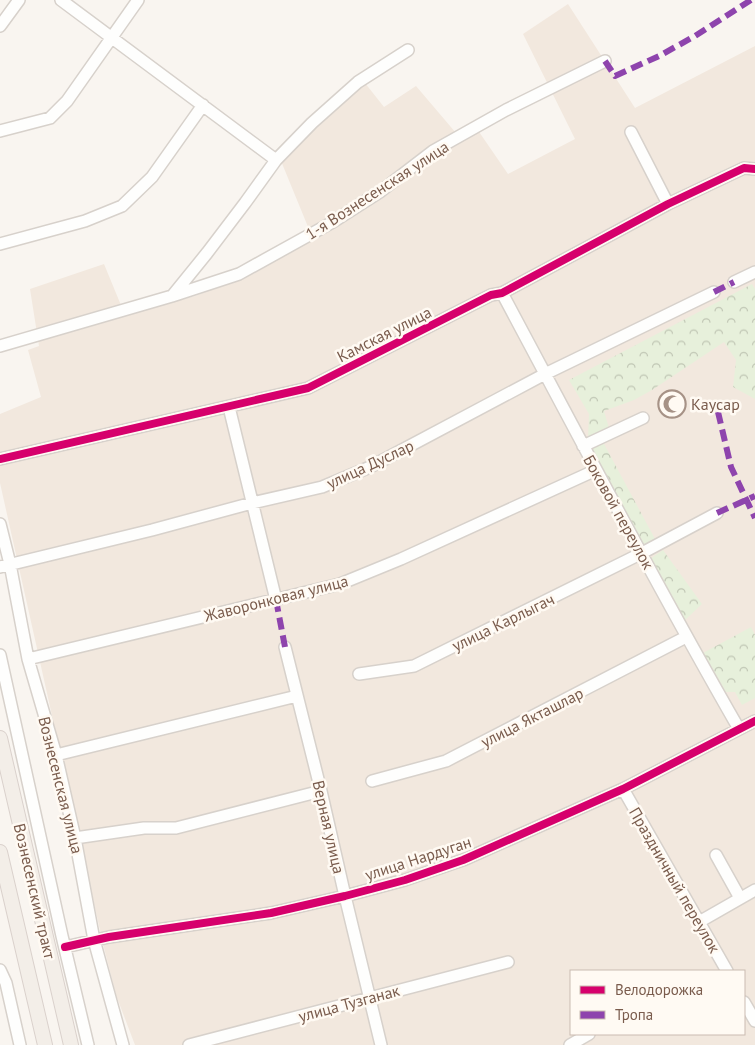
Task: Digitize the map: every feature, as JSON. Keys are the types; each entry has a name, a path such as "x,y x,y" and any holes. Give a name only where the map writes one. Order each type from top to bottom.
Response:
{"main road":[{"name":"Вознесенский тракт","path":"0,738 71,1045"},
{"name":"Вознесенский тракт","path":"0,852 45,1045"}],"street":[{"path":"0,26 19,0"},
{"path":"61,0 276,160"},
{"path":"0,131 50,118 67,101 138,0"},
{"path":"172,296 276,160 312,123 358,82 408,50"},
{"name":"1-я Вознесенская улица","path":"0,346 172,296 239,274 331,223 381,191 433,151 506,110 605,61"},
{"path":"0,244 85,220 122,206 152,177 203,105"},
{"path":"631,132 668,204"},
{"name":"Камская улица","path":"0,459 308,388 492,295 502,293 668,204 744,168 755,169"},
{"path":"734,282 755,272"},
{"name":"улица Дуслар","path":"5,565 152,530 252,502 322,487 370,467 545,374 714,292"},
{"name":"Боковой переулок","path":"502,293 686,637 739,729"},
{"path":"229,407 276,600"},
{"path":"583,446 643,418"},
{"name":"Жаворонковая улица","path":"28,659 340,584 400,559 596,470"},
{"name":"улица Карлыгач","path":"359,674 414,666 642,553 717,513"},
{"name":"Вознесенская улица","path":"0,524 5,565 28,659 56,755 75,838 94,940 123,1045"},
{"name":"улица Якташлар","path":"372,780 446,761 686,637"},
{"name":"Верная улица","path":"285,647 381,1045"},
{"path":"0,655 88,1045"},
{"path":"56,755 297,696"},
{"name":"улица Нардуган","path":"65,947 94,940 271,913 405,880 463,860 623,789 755,721"},
{"name":"Праздничный переулок","path":"623,789 726,970"},
{"path":"75,838 144,828 176,828 321,791"},
{"path":"716,855 740,898"},
{"path":"699,922 755,890"},
{"name":"улица Тузганак","path":"189,1045 508,962"},
{"path":"0,970 6,983 20,1045"},
{"path":"745,1004 755,1021"},
{"path":"570,1045 587,1035"}],"shaded area":[{"path":"568,4 635,108 755,46 755,1045 135,1045 116,995 104,948 0,483 0,414 41,397 28,350 39,346 30,289 104,264 125,315 195,296 255,273 313,239 281,161 365,83 384,107 416,86 456,133 475,126 508,174 575,139 523,34"}],"green space":[{"path":"752,284 755,289 755,399 733,387 736,360 724,342 652,390 634,400 604,411 609,428 588,438 589,414 569,380"},
{"path":"603,442 655,539 643,547 591,449"},
{"path":"663,550 702,604 684,621 650,559"},
{"path":"751,627 755,635 755,698 742,705 735,692 726,692 703,653"}],"marked path":[{"path":"605,61 615,76 659,56 695,36 751,0"},
{"path":"714,292 734,282"},
{"path":"718,412 731,467 755,518"},
{"path":"717,513 755,496"},
{"path":"276,600 285,647"}],"cycle path":[{"path":"0,459 308,388 491,295 502,293 668,204 744,168 755,169"},
{"path":"65,947 109,937 271,913 405,880 463,860 623,789 755,721"}],"place":[{"name":"Каусар","path":"672,404"}]}
